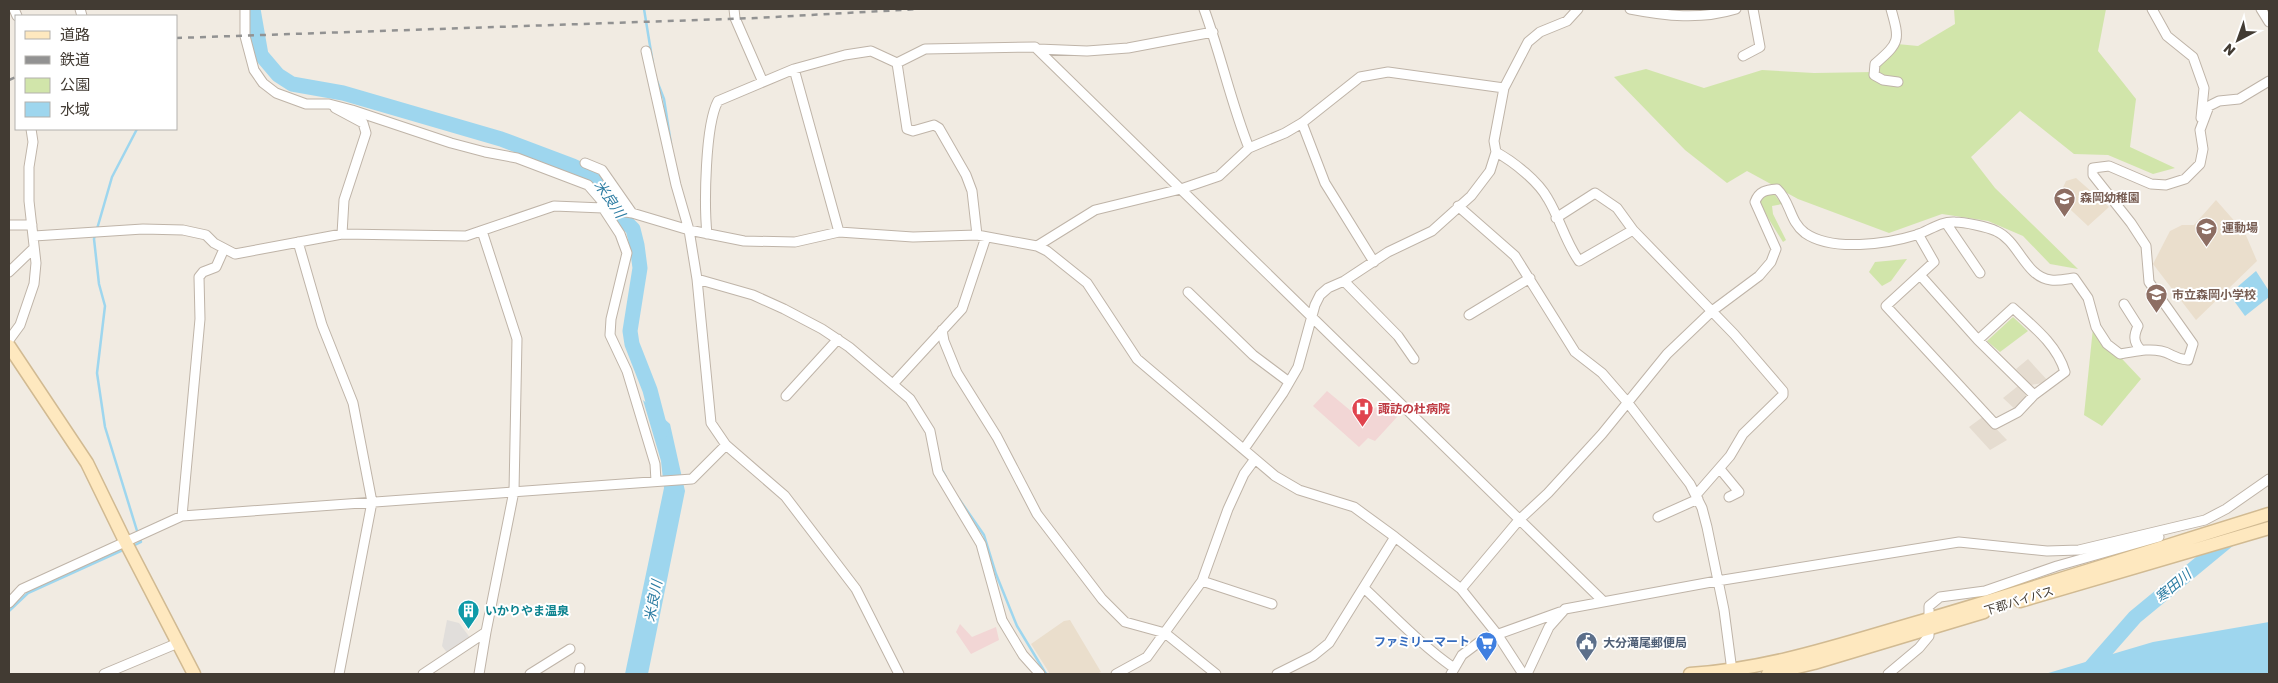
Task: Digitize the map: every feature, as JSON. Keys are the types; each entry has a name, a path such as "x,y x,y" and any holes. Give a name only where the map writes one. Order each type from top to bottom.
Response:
{"street":[{"path":"245,9 245,36 254,70 263,83 276,93 306,104 329,104 375,116 459,145 526,161 588,185 601,200 603,208 620,234 627,253 611,319 610,335 627,371 655,464 656,481"},
{"path":"734,9 735,18 762,80"},
{"path":"1204,9 1213,32 1235,113 1249,148"},
{"path":"1244,449 1290,382 1304,352 1314,305 1320,295 1328,288 1344,281 1388,252 1432,231 1481,184 1490,171 1496,152 1494,134 1504,88 1533,36 1567,21 1576,14 1578,9"},
{"path":"1630,9 1663,15 1709,16 1736,9"},
{"path":"1743,56 1760,47 1753,9"},
{"path":"1891,9 1898,34 1894,48 1875,64 1874,75 1883,80 1898,82"},
{"path":"1461,589 1520,520 1548,493 1628,403 1667,354 1712,311 1759,276 1771,262 1776,249 1755,202 1757,196 1765,190 1777,189 1785,197 1792,220 1804,232 1816,239 1833,243 1879,244 1918,234 1937,225 1955,222 1996,231 2010,241 2033,272 2050,280 2074,278 2088,298 2096,327 2107,344 2120,354 2140,349 2163,351 2176,359 2188,360 2193,344 2149,282 2146,246 2132,223 2093,175 2093,168 2108,166 2151,184 2166,185 2185,179 2200,164 2203,149 2200,130 2204,88 2193,58 2167,36 2152,9"},
{"path":"2260,9 2269,22"},
{"path":"707,234 704,204 713,110 718,101 762,80 794,68 845,55 871,51 897,63 905,61 918,51 932,48 1035,47 1038,49 1088,51 1128,48 1213,32"},
{"path":"1038,49 1603,601"},
{"path":"646,51 698,279 711,423 726,445 785,496 856,588 899,674"},
{"path":"893,384 962,309 982,236 966,175 939,128 934,125 913,131 907,129 897,63"},
{"path":"794,68 839,232"},
{"path":"1037,246 1095,210 1181,189 1219,176 1249,148 1285,134 1302,123 1360,77 1388,72 1504,88"},
{"path":"2200,130 2209,106 2219,101 2239,99 2269,81"},
{"path":"329,104 342,113 364,123 366,134 344,200 342,234"},
{"path":"1302,123 1325,183 1374,262"},
{"path":"9,340 20,325 34,284 34,236 29,201 29,166 33,142 31,130"},
{"path":"1496,152 1533,181 1548,198 1567,244 1579,261 1633,230"},
{"path":"585,162 602,170 632,213"},
{"path":"1556,218 1595,193 1617,208 1633,230 1712,311 1783,391 1783,395 1743,434 1720,469 1697,497 1658,517"},
{"path":"34,236 143,229 183,230 206,235 224,249 236,254 342,234 466,236 554,206 603,208 632,213 688,230 744,240 795,242 839,232 913,237 982,236 1037,246 1087,283 1137,359 1275,476 1299,490 1354,508 1395,537 1461,589 1497,634 1523,674"},
{"path":"1458,206 1515,256 1530,278 1540,300 1575,352 1602,373 1628,403 1697,497 1707,527 1724,610 1732,670"},
{"path":"1946,223 1980,273"},
{"path":"9,225 32,225"},
{"path":"479,674 514,491 517,339 482,231"},
{"path":"1918,234 1934,262 1886,306 1995,424 2018,412 2034,395 2065,372 2059,357 2040,332 2013,308 1978,340"},
{"path":"298,242 322,325 353,403 372,502 339,674"},
{"path":"9,272 34,248"},
{"path":"182,516 200,319 199,277 203,272 216,267 224,249"},
{"path":"1920,275 1978,340 2034,395"},
{"path":"1469,315 1530,278"},
{"path":"698,279 761,299 784,309 838,339 910,399 930,431 938,472 981,544 1002,620 1023,655 1040,674"},
{"path":"1344,281 1398,336 1414,359"},
{"path":"1188,292 1253,355 1290,382"},
{"path":"2124,304 2138,326 2134,336 2136,344 2140,349"},
{"path":"942,330 944,341 957,373 997,437 1046,528 1112,611 1125,622 1165,633 1216,674"},
{"path":"786,396 838,339"},
{"path":"9,346 88,462 125,541 194,674"},
{"path":"9,603 22,589 182,516 692,479 726,445"},
{"path":"1116,674 1148,657 1202,581 1228,510 1244,474 1255,459"},
{"path":"1720,469 1742,489 1729,497"},
{"path":"1888,674 1929,636 1929,606 1940,597 1985,591 2068,563 2152,540 2216,515 2269,478"},
{"path":"2146,558 2269,514"},
{"path":"1364,588 1452,671 1462,655 1471,647 1497,634 1569,608 1603,601 1717,580 1959,542 2047,551 2079,550 2185,526"},
{"name":"下郡バイパス","path":"1768,674 1814,664 1929,624 2146,558 2269,528"},
{"path":"1277,674 1312,656 1329,643 1395,537"},
{"path":"1202,581 1218,588 1256,597 1272,604"},
{"path":"1527,674 1544,637 1560,612"},
{"path":"1690,674 1732,670 1798,658 1929,624"},
{"path":"423,674 486,632"},
{"path":"104,674 178,644"},
{"path":"530,674 570,649"}],"shaded area":[{"path":"2076,178 2109,207 2088,226 2058,198 2066,181"},
{"name":"運動場","path":"2216,200 2245,233 2257,261 2196,320 2153,264 2170,231 2182,225 2194,225"},
{"path":"2028,359 2049,382 2031,385 2016,369"},
{"path":"2018,386 2029,399 2017,411 2003,398"},
{"name":"諏訪の杜病院","path":"1327,391 1351,411 1361,403 1370,412 1381,403 1397,417 1375,441 1368,438 1359,447 1313,406"},
{"path":"1984,416 2007,440 1990,450 1969,427"},
{"path":"447,620 459,623 471,639 448,654 442,646"},
{"path":"1070,620 1101,672 1096,674 1050,674 1031,644 1064,621"},
{"path":"960,624 972,637 996,627 999,640 971,654 956,632"}],"green space":[{"path":"1954,9 2106,9 2098,51 2136,99 2130,147 2175,168 2153,174 2108,155 2074,154 2020,111 1971,157 1995,188 2078,269 2050,264 2023,236 1988,221 1942,214 1889,233 1798,199 1747,171 1727,183 1685,150 1614,77 1646,69 1704,88 1762,70 1814,73 1874,72 1897,44 1918,46 1955,24"},
{"path":"1773,193 1782,204 1772,206 1773,214 1786,240 1783,242 1760,205 1762,196"},
{"path":"1907,259 1891,281 1882,286 1869,272 1875,262"},
{"path":"2013,317 2028,331 2000,352 1987,341"},
{"path":"2093,328 2141,379 2102,426 2084,415"}],"water":[{"path":"2256,271 2269,291 2269,297 2245,316 2229,294"},
{"path":"643,400 670,424 685,491 648,674 625,674 664,488 661,461"},
{"path":"2269,622 2269,674 2045,674 2153,642"}],"waterway":[{"name":"米良川","path":"253,9 261,55 278,75 292,84 343,93 501,139 597,177 611,197 618,214 633,229 640,268 630,331 632,344 650,390 661,432"},
{"path":"644,9 653,64"},
{"path":"657,81 664,99 671,144"},
{"path":"97,229 112,177 136,130"},
{"path":"95,234 99,284 105,306 97,373 105,427 138,534"},
{"path":"942,470 946,477"},
{"path":"959,499 984,535 996,574 1017,626 1046,674"},
{"name":"寒田川","path":"2085,674 2135,617 2232,537"},
{"path":"133,546 141,542 140,539"},
{"path":"9,611 28,593 125,549"}],"railway":[{"path":"178,38 756,18 919,9"},
{"path":"9,80 15,77"}],"place":[{"name":"森岡幼稚園","path":"2064,217"},
{"name":"運動場","path":"2206,247"},
{"name":"市立森岡小学校","path":"2156,314"},
{"name":"諏訪の杜病院","path":"1362,428"},
{"name":"いかりやま温泉","path":"469,630"},
{"name":"ファミリーマート","path":"1486,661"},
{"name":"大分滝尾郵便局","path":"1587,662"}]}
